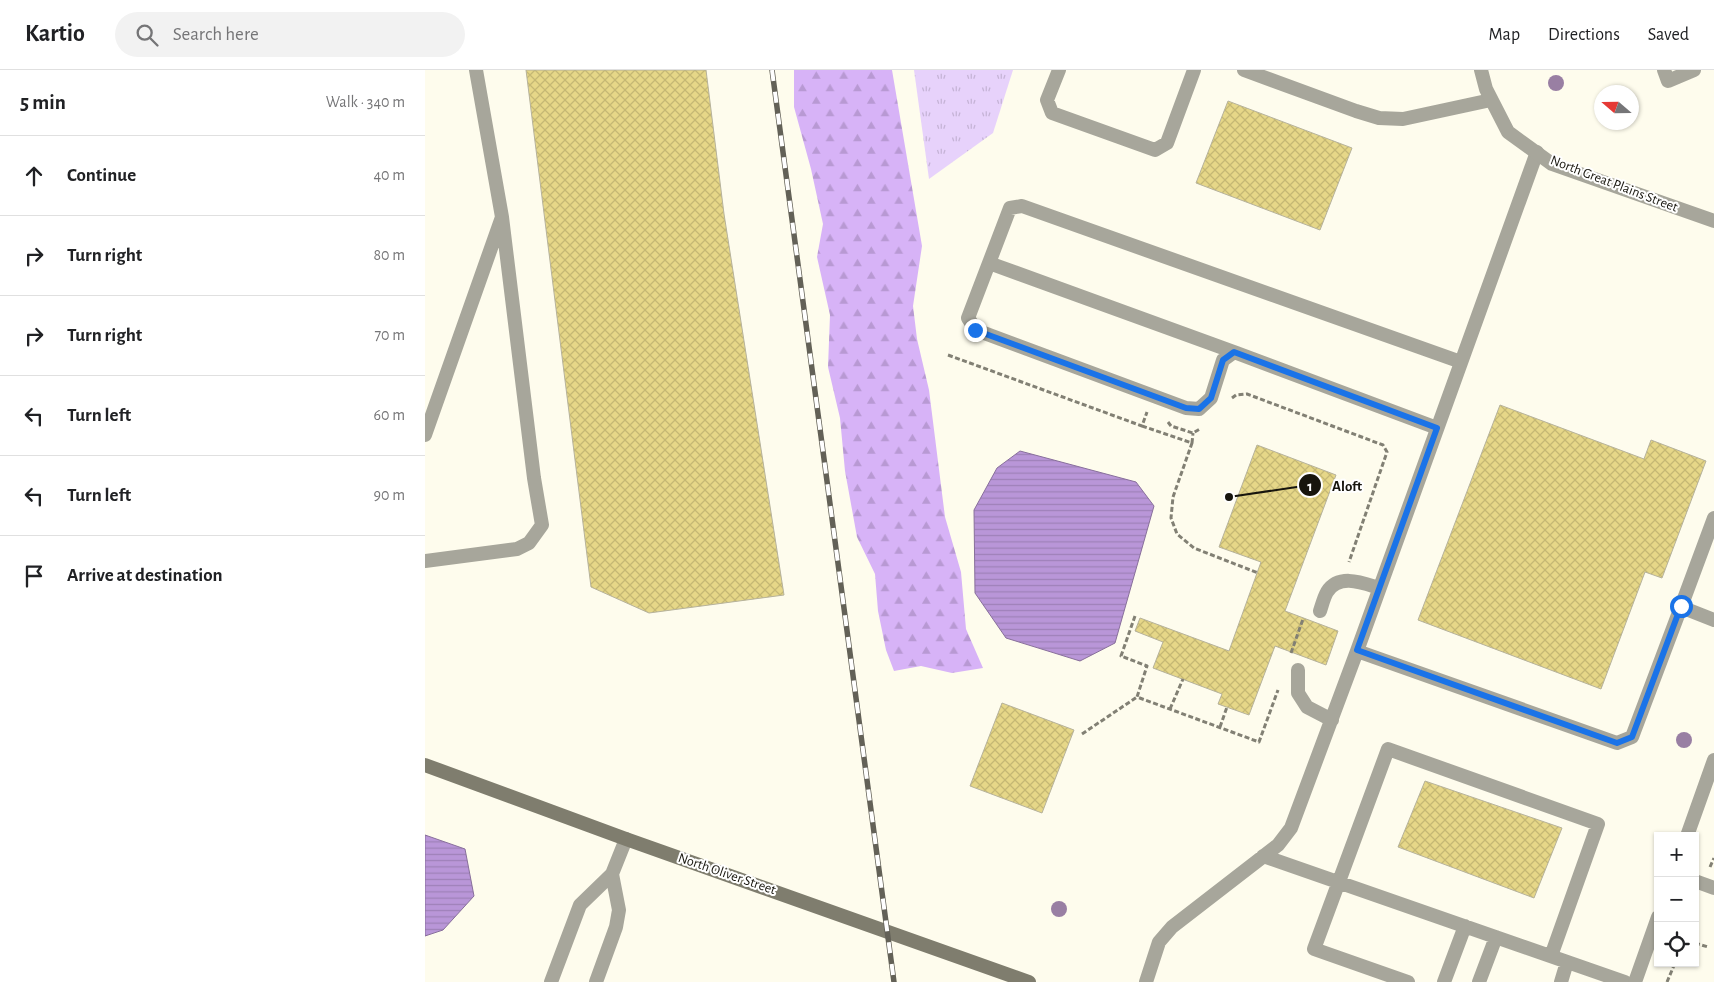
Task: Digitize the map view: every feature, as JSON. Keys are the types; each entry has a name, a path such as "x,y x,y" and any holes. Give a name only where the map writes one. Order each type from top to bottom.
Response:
{"main road":[{"name":"North Oliver Street","path":"425,764 627,839 1029,982"}],"street":[{"path":"425,561 517,549 529,543 543,525 534,478 502,217 476,70"},
{"path":"1059,70 1047,100 1052,113 1155,150 1167,142 1194,70"},
{"path":"1244,70 1379,118 1403,119 1489,95"},
{"name":"North Great Plains Street","path":"1481,70 1489,95 1507,132 1552,164 1714,221"},
{"path":"1664,70 1668,81 1694,70"},
{"path":"1146,982 1159,942 1172,927 1278,845 1291,828 1332,720 1537,152"},
{"path":"1234,352 1223,360 1211,398 1199,409 1186,408 975,330 968,318 1010,208 1022,206 1461,362"},
{"path":"425,435 502,217"},
{"path":"989,263 1437,428"},
{"path":"1357,650 1617,743 1632,737 1714,518"},
{"path":"1320,611 1327,591 1336,584 1351,580 1379,588"},
{"path":"1681,606 1714,620"},
{"path":"1298,670 1298,693 1307,707 1332,720"},
{"path":"1408,982 1314,949 1388,748 1598,824 1551,956"},
{"path":"1688,832 1714,760"},
{"path":"551,982 580,905 613,874 627,839"},
{"path":"1263,856 1625,982"},
{"path":"596,982 616,927 619,910 613,874"},
{"path":"1699,882 1714,888"},
{"path":"1635,982 1656,922"},
{"path":"1445,982 1465,926"},
{"path":"1479,982 1496,938"},
{"path":"1561,982 1567,962"}],"path":[{"path":"948,355 1192,443"},
{"path":"1227,401 1236,395 1247,394 1383,445 1387,452 1347,567"},
{"path":"1142,426 1149,406"},
{"path":"1164,418 1171,426 1193,433 1201,429"},
{"path":"1193,433 1192,443 1173,497 1171,518 1177,534 1194,548 1258,573"},
{"path":"1289,658 1306,612"},
{"path":"1082,734 1137,697 1147,666 1121,656 1135,616"},
{"path":"1170,709 1183,679"},
{"path":"1137,697 1259,742 1279,686"},
{"path":"1219,727 1227,707"},
{"path":"1699,945 1708,948"},
{"path":"1667,982 1673,967"}],"green space":[{"path":"794,70 892,70 922,246 913,306 917,339 929,390 945,517 961,572 966,629 983,668 952,673 921,666 894,671 886,650 878,611 875,574 857,537 845,471 840,418 828,367 830,315 817,257 823,224 811,169 794,107"},
{"path":"914,70 1013,70 993,133 929,179"}],"shaded area":[{"path":"1020,451 1136,482 1154,506 1115,643 1080,661 1006,638 975,593 974,510 997,468"},
{"path":"425,835 465,849 474,896 443,930 425,936"}],"building":[{"path":"526,70 706,70 724,214 784,595 649,613 591,587"},
{"path":"1228,101 1352,148 1320,230 1196,183"},
{"path":"1500,405 1644,459 1651,440 1706,461 1662,578 1645,572 1601,689 1418,620"},
{"path":"1257,445 1336,475 1285,611 1338,631 1326,665 1275,646 1249,715 1218,704 1222,694 1153,668 1163,642 1135,631 1140,618 1229,651 1261,562 1219,547"},
{"path":"1002,703 1074,730 1042,813 970,786"},
{"path":"1425,781 1562,828 1534,898 1398,847"}],"railway":[{"path":"772,70 894,982"}],"place":[{"name":"Aloft","path":"1229,497"}],"route":[{"path":"975,330 1186,408 1199,409 1211,398 1223,360 1234,352 1437,428 1357,650 1617,743 1632,737 1681,606"}]}
